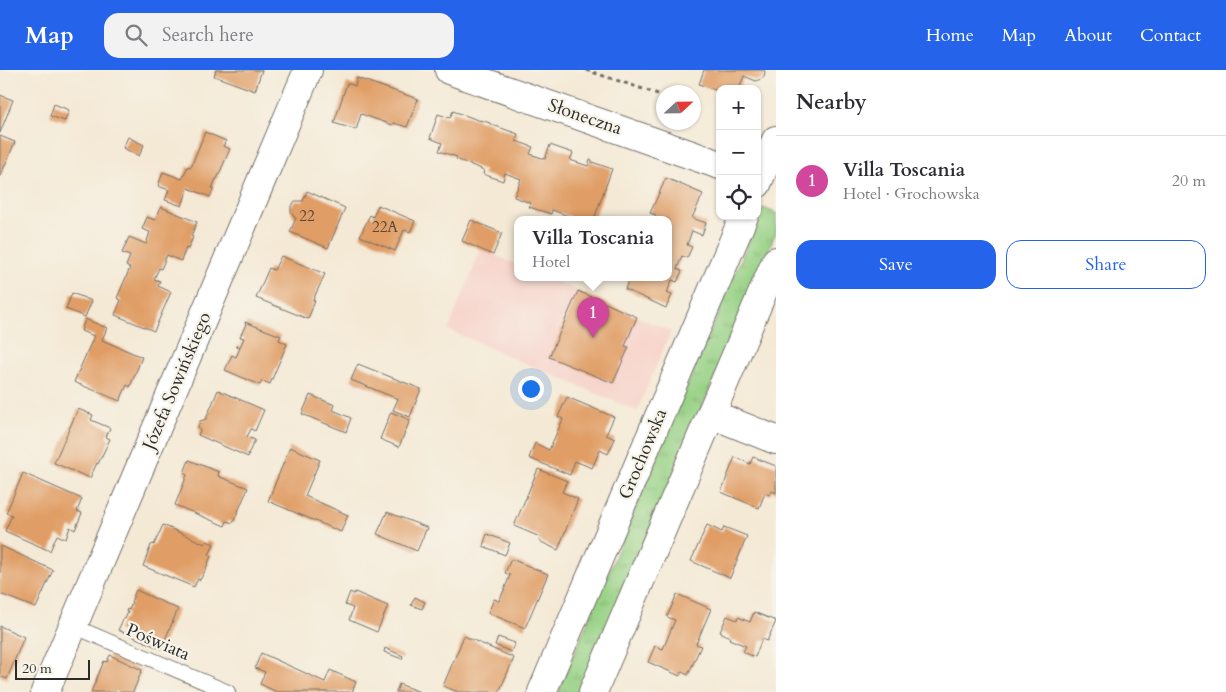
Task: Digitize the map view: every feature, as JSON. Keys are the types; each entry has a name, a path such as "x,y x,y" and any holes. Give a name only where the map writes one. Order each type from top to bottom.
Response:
{"street":[{"name":"Józefa Sowińskiego","path":"45,692 308,70"},
{"name":"Słoneczna","path":"450,70 716,163"},
{"path":"761,175 776,140"},
{"name":"Grochowska","path":"542,692 742,220"},
{"path":"593,692 776,261"},
{"path":"711,414 776,440"}],"lane":[{"name":"Poświata","path":"73,626 228,692"}],"path":[{"path":"586,70 656,93"}],"shaded area":[{"path":"481,250 514,263 514,281 554,281 671,331 637,411 448,330"}],"green space":[{"path":"763,208 776,213 776,232 581,692 558,692 758,220 761,220"}],"building":[{"path":"216,70 262,70 255,91 214,76"},
{"path":"704,70 765,71 764,77 756,81 744,76 741,85 716,85 716,90 699,84"},
{"path":"357,78 418,99 407,127 393,123 392,125 361,114 356,130 334,123 347,83 355,86"},
{"path":"0,95 13,100 0,133"},
{"path":"54,104 69,110 65,121 50,116"},
{"path":"453,111 518,134 516,141 533,147 530,154 545,159 550,145 573,153 570,160 588,166 590,159 592,162 612,169 595,216 568,216 552,210 551,214 529,207 531,203 514,197 521,179 505,173 503,181 483,174 484,170 456,159 457,157 439,151 442,143 430,138 438,114 450,118"},
{"path":"205,132 226,141 223,146 230,149 212,188 214,188 210,197 188,188 182,206 165,200 169,190 158,186 163,172 182,179 188,166 191,167"},
{"path":"0,136 15,142 0,177"},
{"path":"128,137 144,145 139,156 123,148"},
{"path":"666,178 703,194 692,218 706,223 702,235 692,231 687,245 692,247 687,258 682,256 677,269 682,271 677,282 672,280 672,216 656,216 650,213"},
{"path":"307,191 345,208 328,248 290,232 296,218 291,212 291,206 295,201 303,201"},
{"path":"378,205 415,221 410,232 404,230 395,251 360,236 370,215 373,217"},
{"path":"161,207 197,222 191,236 193,237 181,261 167,255 154,279 160,281 158,286 171,292 154,331 115,315 121,300 117,298 130,268 126,266 130,256 122,253 129,237 146,244 150,232 142,229 147,217 155,220"},
{"path":"471,220 502,233 493,255 462,241"},
{"path":"281,256 325,274 313,300 315,301 308,319 256,298 269,268 274,270"},
{"path":"628,281 672,281 667,293 672,295 666,308 625,289"},
{"path":"578,291 637,317 625,346 629,347 613,383 549,357"},
{"path":"72,293 92,301 85,317 66,309"},
{"path":"85,319 107,328 102,340 142,357 130,387 127,385 120,401 74,382 94,336 81,331"},
{"path":"245,322 281,336 279,340 287,344 270,384 262,381 260,385 225,370 232,355 236,357 240,348 236,347 237,345 240,347 244,338 240,337 246,324"},
{"path":"358,364 421,389 410,417 393,410 398,399 351,380"},
{"path":"218,390 264,410 255,431 251,429 247,437 255,440 248,457 198,435 200,421 206,419"},
{"path":"310,395 335,405 333,410 351,418 346,432 302,414"},
{"path":"567,397 614,417 606,435 615,439 608,454 600,450 592,468 575,461 570,475 529,458 535,443 549,450 563,419 558,417"},
{"path":"78,409 93,415 91,420 110,428 106,437 110,439 90,478 54,463"},
{"path":"391,412 410,420 399,447 380,439"},
{"path":"290,447 320,460 305,496 348,515 341,532 268,501"},
{"path":"735,457 750,464 753,457 776,466 776,493 772,491 770,495 765,493 759,508 721,492"},
{"path":"189,460 219,472 218,476 248,488 233,523 227,521 225,526 175,505 187,475 184,473"},
{"path":"538,469 567,481 562,492 578,499 558,550 539,541 540,537 514,526"},
{"path":"23,473 82,499 77,511 82,513 75,530 70,527 66,539 57,535 50,551 5,531 12,515 6,513"},
{"path":"387,512 428,528 417,551 377,534"},
{"path":"163,525 205,544 207,541 214,544 206,569 194,587 143,566 151,545 154,545"},
{"path":"707,525 722,532 724,527 747,536 730,578 691,561"},
{"path":"487,534 510,543 505,555 483,546"},
{"path":"1,546 53,570 36,608 0,594"},
{"path":"511,559 548,574 525,628 488,613 494,599 499,601 505,588 510,575 505,573"},
{"path":"136,590 178,609 161,649 118,630 125,619 128,612 126,612 127,609 129,610"},
{"path":"350,592 354,594 355,592 388,606 377,632 349,620 353,608 345,605"},
{"path":"677,594 711,609 696,644 701,646 688,675 682,672 680,676 648,662 655,646 663,649 675,620 667,617"},
{"path":"415,597 425,602 422,609 411,605"},
{"path":"754,612 776,621 767,641 762,639 755,657 743,652 746,646 729,639 730,637 720,632 727,616 737,620 738,617 750,622"},
{"path":"0,626 24,637 7,679 0,676"},
{"path":"464,636 514,658 499,692 458,692 443,686"},
{"path":"498,637 515,643 511,652 495,645"},
{"path":"385,648 403,656 402,659 384,652"},
{"path":"261,653 325,682 330,670 356,682 352,692 277,692 260,684 265,672 255,668"},
{"path":"110,655 142,670 133,692 91,692 104,661 107,662"},
{"path":"399,684 420,692 396,692"}],"place":[{"name":"Villa Toscania","path":"593,338"}]}
